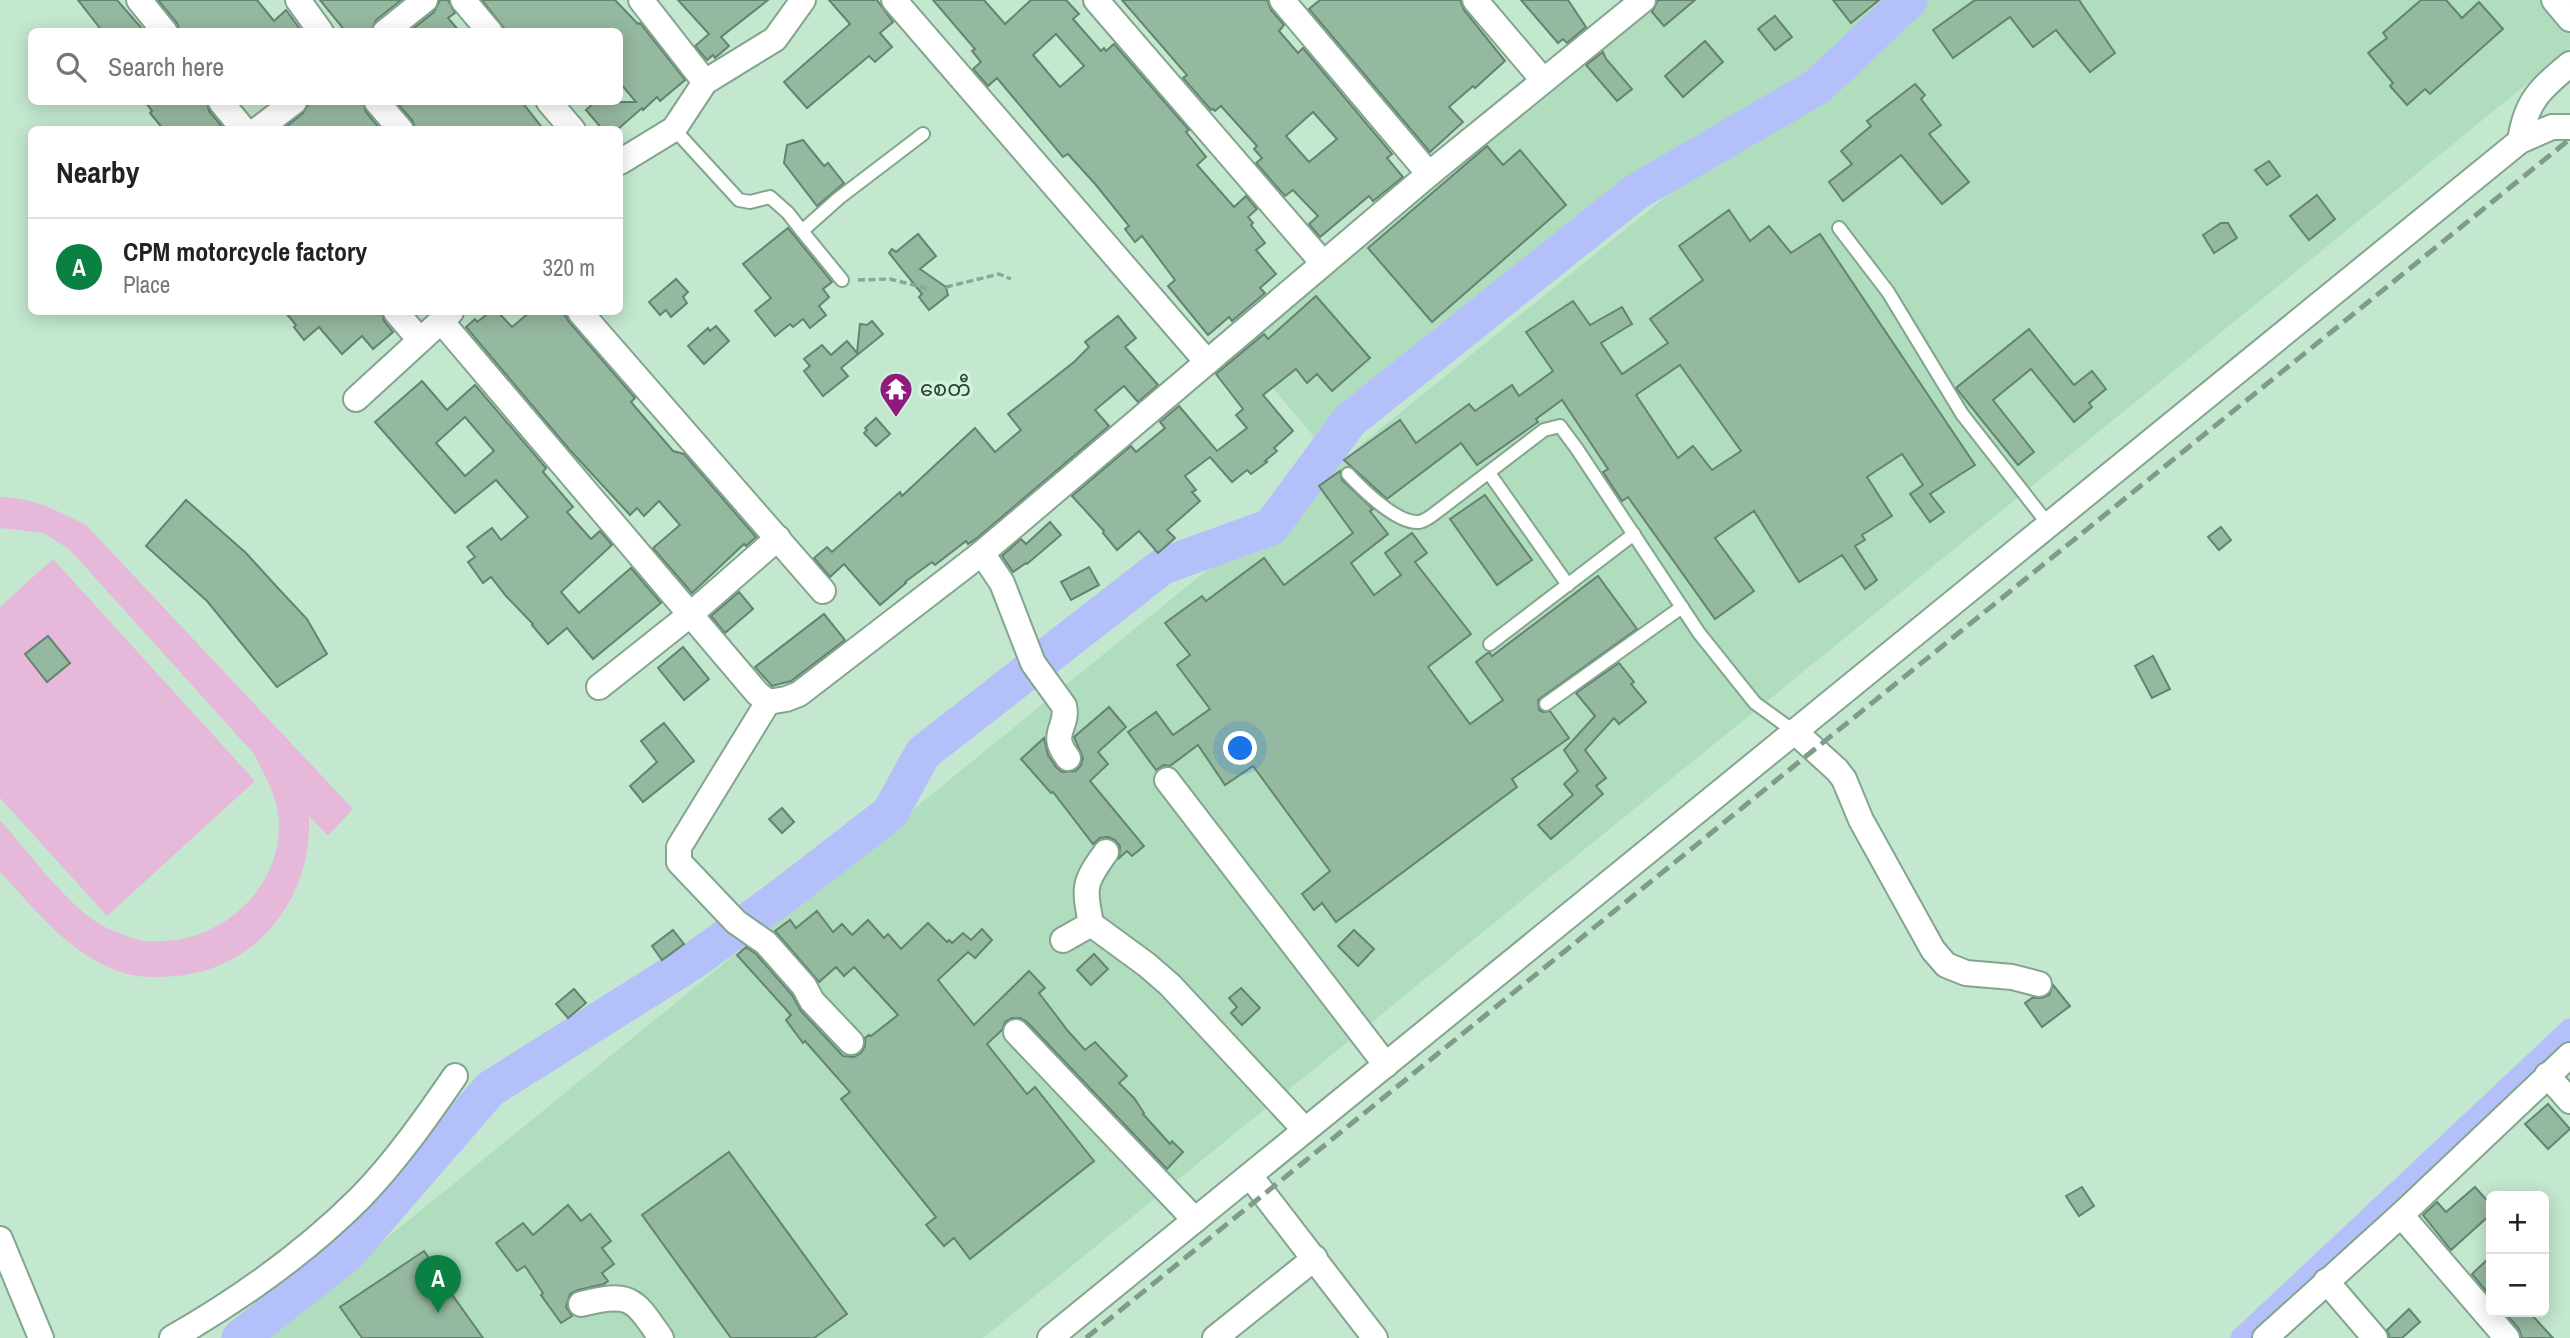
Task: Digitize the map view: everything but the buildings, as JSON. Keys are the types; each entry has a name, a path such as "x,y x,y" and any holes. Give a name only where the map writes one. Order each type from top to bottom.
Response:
{"street":[{"path":"139,0 162,28"},
{"path":"298,0 318,28"},
{"path":"390,28 425,0"},
{"path":"463,0 487,28"},
{"path":"641,0 705,82"},
{"path":"623,160 674,129 705,82 775,39 803,0"},
{"path":"894,0 1207,362"},
{"path":"1096,0 1323,263"},
{"path":"1282,0 1429,174"},
{"path":"1475,0 1544,80"},
{"path":"2554,0 2570,19"},
{"path":"356,399 447,316 757,693 768,702 786,699 799,694 982,552 1544,80 1628,5"},
{"path":"2520,141 2523,119 2532,102 2546,84 2570,64"},
{"path":"223,105 241,126"},
{"path":"262,126 290,105"},
{"path":"380,105 398,126"},
{"path":"552,105 570,126"},
{"path":"1050,1338 2520,141 2552,127 2570,127"},
{"path":"399,315 419,339"},
{"path":"583,315 823,591"},
{"path":"598,687 691,614 778,538"},
{"path":"982,552 1002,583 1033,663 1065,713 1058,732 1058,743 1068,758"},
{"path":"768,702 683,842 679,862 736,922 766,943 804,986 812,1001 851,1042"},
{"path":"1795,732 1838,770 1861,820 1933,950 1946,965 1966,973 2012,977 2039,984"},
{"path":"1167,780 1386,1065"},
{"path":"1091,924 1086,885 1107,852"},
{"path":"1063,940 1088,924 1110,936 1163,978 1305,1130"},
{"path":"1016,1032 1195,1220"},
{"path":"2265,1338 2401,1215 2570,1055"},
{"path":"2547,1075 2570,1101"},
{"path":"172,1338 242,1296 305,1247 359,1199 418,1129 456,1076"},
{"path":"1250,1176 1376,1338"},
{"path":"2401,1215 2507,1338"},
{"path":"0,1240 41,1338"},
{"path":"1215,1338 1315,1258"},
{"path":"2326,1281 2375,1338"},
{"path":"581,1304 602,1298 628,1299 639,1307 662,1338"}],"lane":[{"path":"674,129 739,201 750,202 770,197 788,213 842,281"},
{"path":"802,231 839,198 923,134"},
{"path":"1839,228 1888,292 1962,414 2048,524"},
{"path":"1348,474 1378,505 1418,522 1434,514 1544,430 1560,426 1699,633 1755,703 1795,732"},
{"path":"1489,473 1568,585"},
{"path":"1490,644 1634,534"},
{"path":"1546,704 1682,607"}],"path":[{"path":"946,287 999,274 1011,279"},
{"path":"842,281 890,279 929,289"}],"shaded area":[{"path":"1646,0 1894,0 1845,43 1314,437 1235,343"},
{"path":"1907,0 2570,0 2570,49 983,1338 264,1338"},
{"path":"0,497 34,502 86,525 353,809 328,836 309,816 308,846 301,874 290,900 275,923 255,943 232,959 205,970 176,976 147,977 118,971 100,963 68,942 0,872 0,820 65,895 94,920 109,929 146,941 189,937 211,929 231,917 249,901 263,882 273,861 278,838 278,813 254,754 70,550 44,533 0,528"},
{"path":"53,559 255,781 107,916 0,798 0,607"}],"waterway":[{"path":"240,1338 347,1254 490,1089 693,961 890,813 923,753 1163,566 1271,527 1350,420 1636,192 1818,86 1909,0"},
{"path":"2241,1338 2570,1029"}],"railway":[{"path":"1086,1338 2570,139"}],"place":[{"name":"စေတီ","path":"896,419"},
{"name":"CPM motorcycle factory","path":"438,1313"}]}
